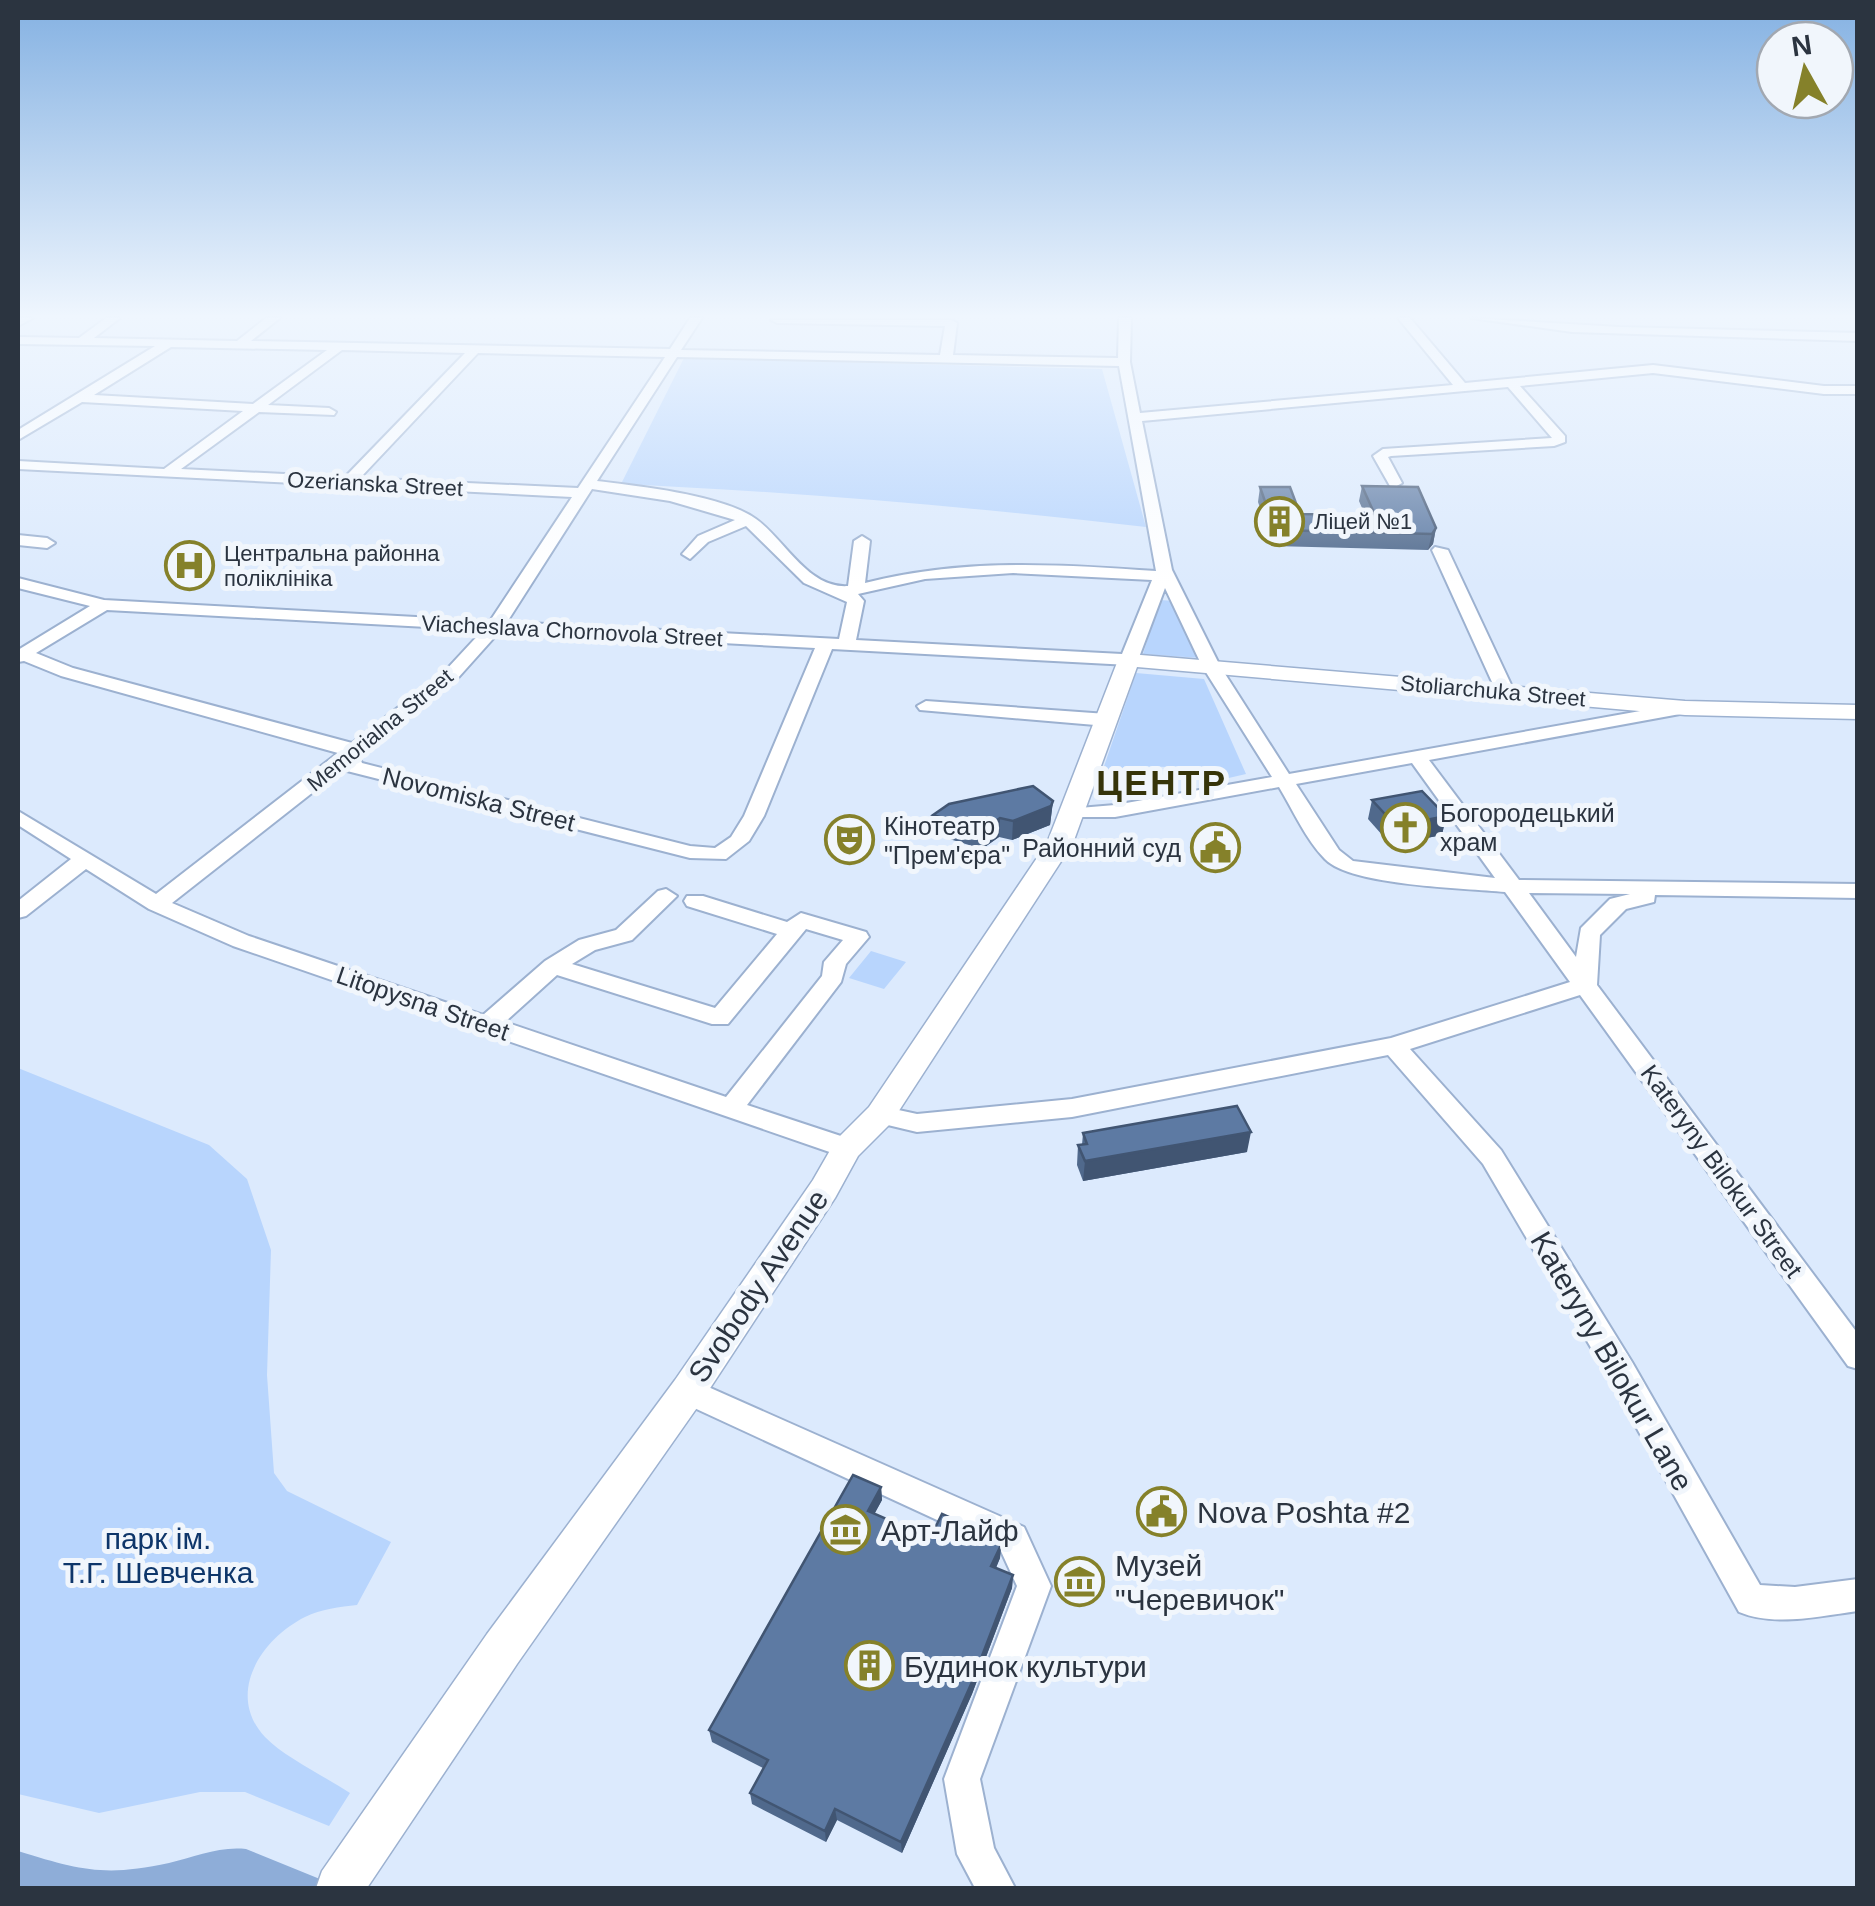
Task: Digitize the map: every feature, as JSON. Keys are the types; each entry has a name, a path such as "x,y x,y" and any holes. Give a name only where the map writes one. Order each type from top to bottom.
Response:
{"main road":[{"name":"Stoliarchuka Street","path":"1129,660 1686,708 1858,712"},
{"name":"Svobody Avenue","path":"339,1888 502,1650 688,1391 824,1189 847,1148 880,1115 1060,843 1129,660"}],"street":[{"path":"18,436 67,407"},
{"path":"236,407 330,412"},
{"path":"347,483 420,407"},
{"name":"Memorialna Street","path":"157,904 452,675 494,628 640,407"},
{"path":"1132,407 1163,573 1211,666 1280,778 1330,854 1346,866 1366,872 1510,886 1858,891"},
{"path":"1134,418 1255,407"},
{"path":"1395,483 1380,456 1388,452 1560,439 1532,407"},
{"path":"167,473 254,408"},
{"name":"Ozerianska Street","path":"18,465 347,483 586,488 691,499 748,520"},
{"path":"690,554 703,539 748,520 771,538 795,568 826,590 851,592 924,574 963,572 1163,573"},
{"path":"18,540 47,543"},
{"path":"846,645 856,601 851,592 862,540"},
{"path":"1440,550 1506,692"},
{"path":"1129,660 1163,573"},
{"name":"Viacheslava Chornovola Street","path":"18,583 104,605 1129,660"},
{"path":"20,656 104,605"},
{"name":"Novomiska Street","path":"20,656 345,747 354,768 690,852 719,855 738,841 754,816 825,644"},
{"path":"1578,698 1592,706 1597,714 1594,722"},
{"path":"926,706 980,707 1107,720"},
{"path":"1074,813 1115,811 1280,778 1686,708"},
{"name":"Kateryny Bilokur Street","path":"1416,755 1858,1356"},
{"name":"Litopysna Street","path":"18,816 157,904 241,942 847,1148"},
{"path":"18,910 86,859"},
{"path":"880,1115 916,1123 1072,1108 1393,1046 1586,984 1589,933 1618,904 1671,890"},
{"path":"488,1025 553,966 587,945 624,935 666,896"},
{"path":"696,902 791,930"},
{"path":"553,966 720,1018 801,920 858,937 835,962 833,977 731,1108"},
{"name":"Kateryny Bilokur Lane","path":"1393,1046 1492,1157 1621,1371 1751,1601 1795,1604 1858,1595"},
{"path":"688,1391 1012,1538 1034,1586 962,1779 976,1854 996,1888"}],"green space":[{"path":"660,407 1113,407 1146,527 884,501 621,484"},
{"path":"1160,600 1174,601 1200,658 1143,654"},
{"path":"1136,673 1204,679 1246,774 1220,780 1206,768 1134,766 1131,780 1116,787 1102,784 1100,778"},
{"path":"871,951 906,962 884,989 849,978"},
{"name":"парк ім. Т.Г. Шевченка","path":"18,1068 209,1145 247,1179 271,1250 267,1375 274,1473 287,1491 391,1542 357,1605 317,1612 289,1627 262,1653 248,1686 253,1720 265,1737 350,1793 329,1826 245,1792 200,1792 99,1813 18,1794"}],"shaded area":[{"path":"246,1849 342,1888 18,1888 18,1851 76,1867 127,1870 217,1851"}],"building":[{"path":"1362,486 1418,487 1436,528 1432,534 1275,530 1260,487 1290,487 1300,514 1375,515"},
{"path":"1033,786 1053,801 1051,806 1013,821 1000,818 982,830 933,815 949,804"},
{"path":"1422,791 1446,816 1396,826 1372,800"},
{"path":"1237,1106 1251,1132 1085,1161 1078,1145 1087,1144 1083,1133"},
{"name":"Будинок культури","path":"853,1475 881,1487 868,1511 930,1538 942,1514 998,1539 1001,1545 991,1566 1013,1575 972,1682 901,1842 835,1809 825,1831 750,1793 768,1760 709,1730"}],"place":[{"name":"Ліцей №1","path":"1279,521"},
{"name":"Центральна районна поліклініка","path":"189,566"},
{"name":"Богородецький храм","path":"1405,827"},
{"name":"Кінотеатр \"Прем'єра\"","path":"849,840"},
{"name":"Районний суд","path":"1216,848"},
{"name":"Nova Poshta #2","path":"1162,1512"},
{"name":"Арт-Лайф","path":"846,1530"},
{"name":"Музей \"Черевичок\"","path":"1080,1582"},
{"name":"Будинок культури","path":"869,1666"}],"district":[{"name":"ЦЕНТР","path":"1162,782"}]}
